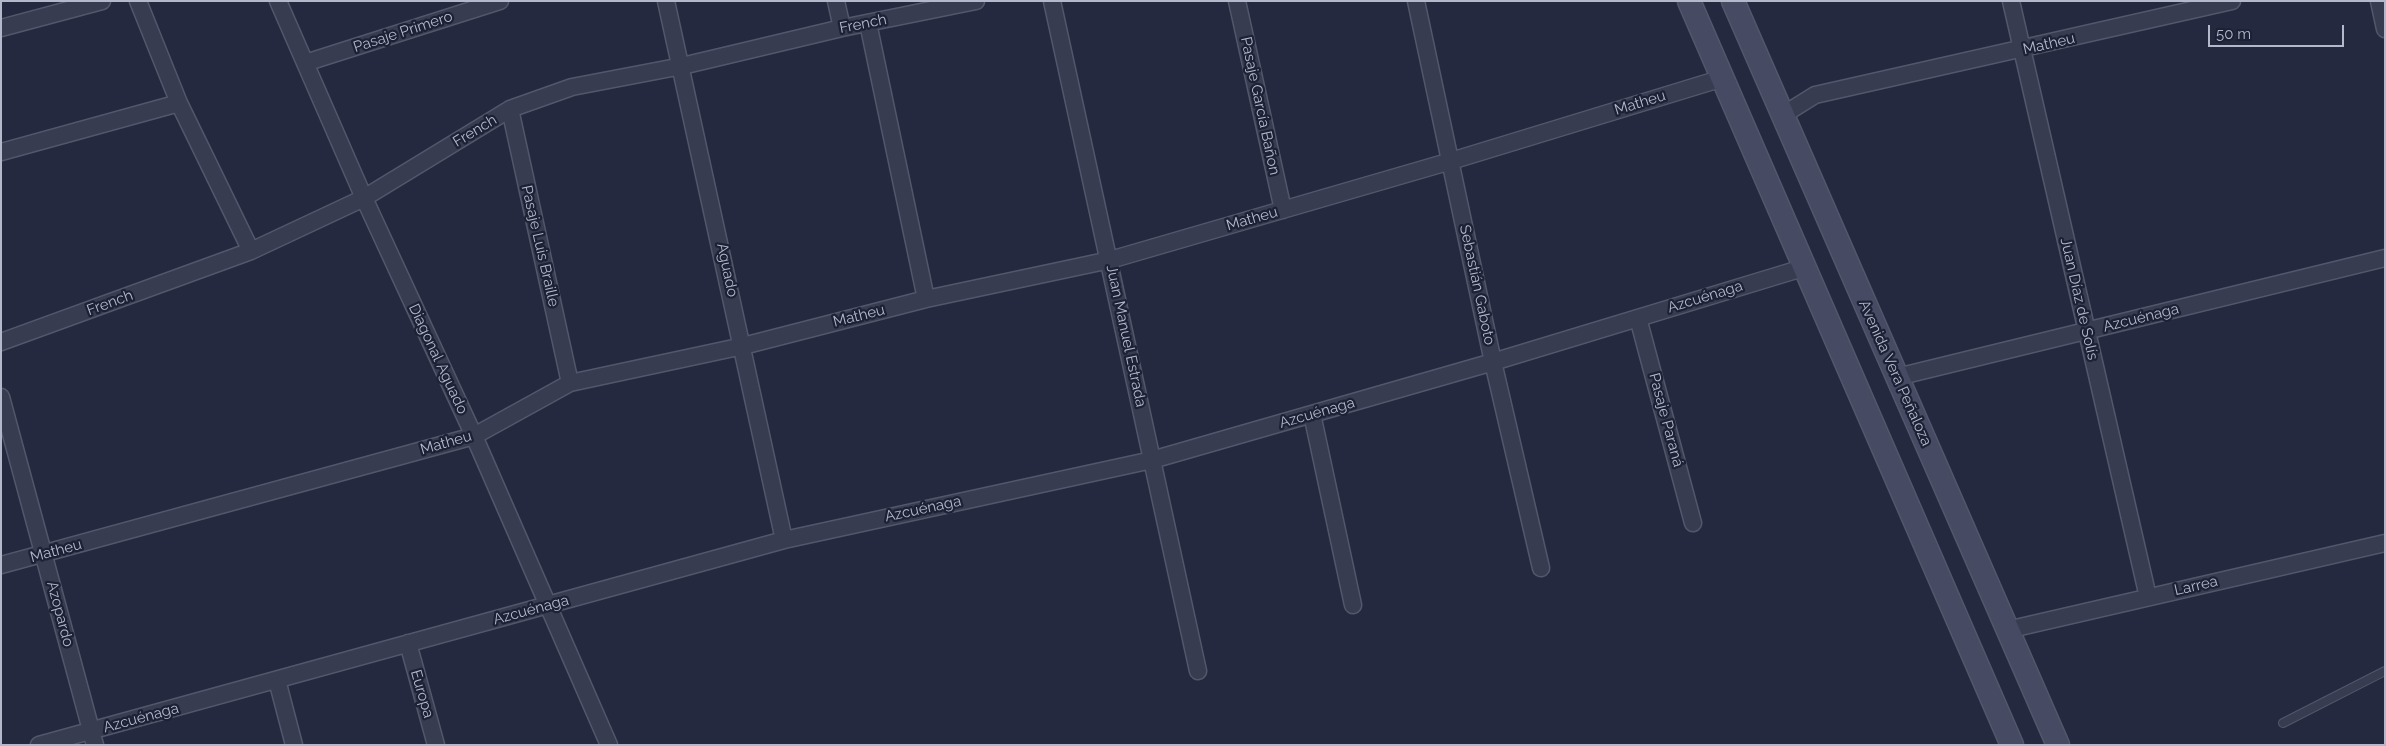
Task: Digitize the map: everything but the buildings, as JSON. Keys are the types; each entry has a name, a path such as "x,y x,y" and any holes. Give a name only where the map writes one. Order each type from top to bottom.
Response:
{"main road":[{"path":"1689,1 2012,745"},
{"name":"Avenida Vera Peñaloza","path":"1733,1 2058,745"}],"street":[{"path":"1,28 102,1"},
{"path":"138,1 179,103 251,251"},
{"name":"Diagonal Aguado","path":"278,1 364,198 474,436 609,745"},
{"name":"Pasaje Primero","path":"305,63 500,1"},
{"name":"Aguado","path":"666,1 682,66 784,540"},
{"path":"836,1 842,28"},
{"name":"French","path":"1,342 251,251 364,198 510,109 572,87 682,66 842,28 976,1"},
{"name":"Juan Manuel Estrada","path":"1052,1 1110,260 1198,671"},
{"name":"Pasaje García Bañon","path":"1237,1 1283,210"},
{"name":"Sebastián Gaboto","path":"1416,1 1493,362 1541,568"},
{"name":"Juan Díaz de Solís","path":"2011,1 2148,597"},
{"name":"Matheu","path":"1782,115 1815,95 2022,50 2232,1"},
{"path":"2379,1 2385,29"},
{"path":"868,23 926,299"},
{"name":"Matheu","path":"1,565 474,436 570,383 743,346 926,299 1110,260 1451,161 1723,78"},
{"path":"1,152 179,103"},
{"name":"Pasaje Luis Braille","path":"510,109 570,383"},
{"name":"Azcuénaga","path":"1897,377 2385,258"},
{"name":"Azcuénaga","path":"39,745 94,738 277,680 784,540 1152,460 1493,362 1806,267"},
{"name":"Pasaje Paraná","path":"1638,318 1693,523"},
{"name":"Azopardo","path":"1,397 94,738"},
{"path":"1312,414 1353,605"},
{"name":"Larrea","path":"2007,630 2385,543"},
{"name":"Europa","path":"408,643 436,745"},
{"path":"277,680 294,745"}],"lane":[{"path":"2284,723 2385,671"}]}
